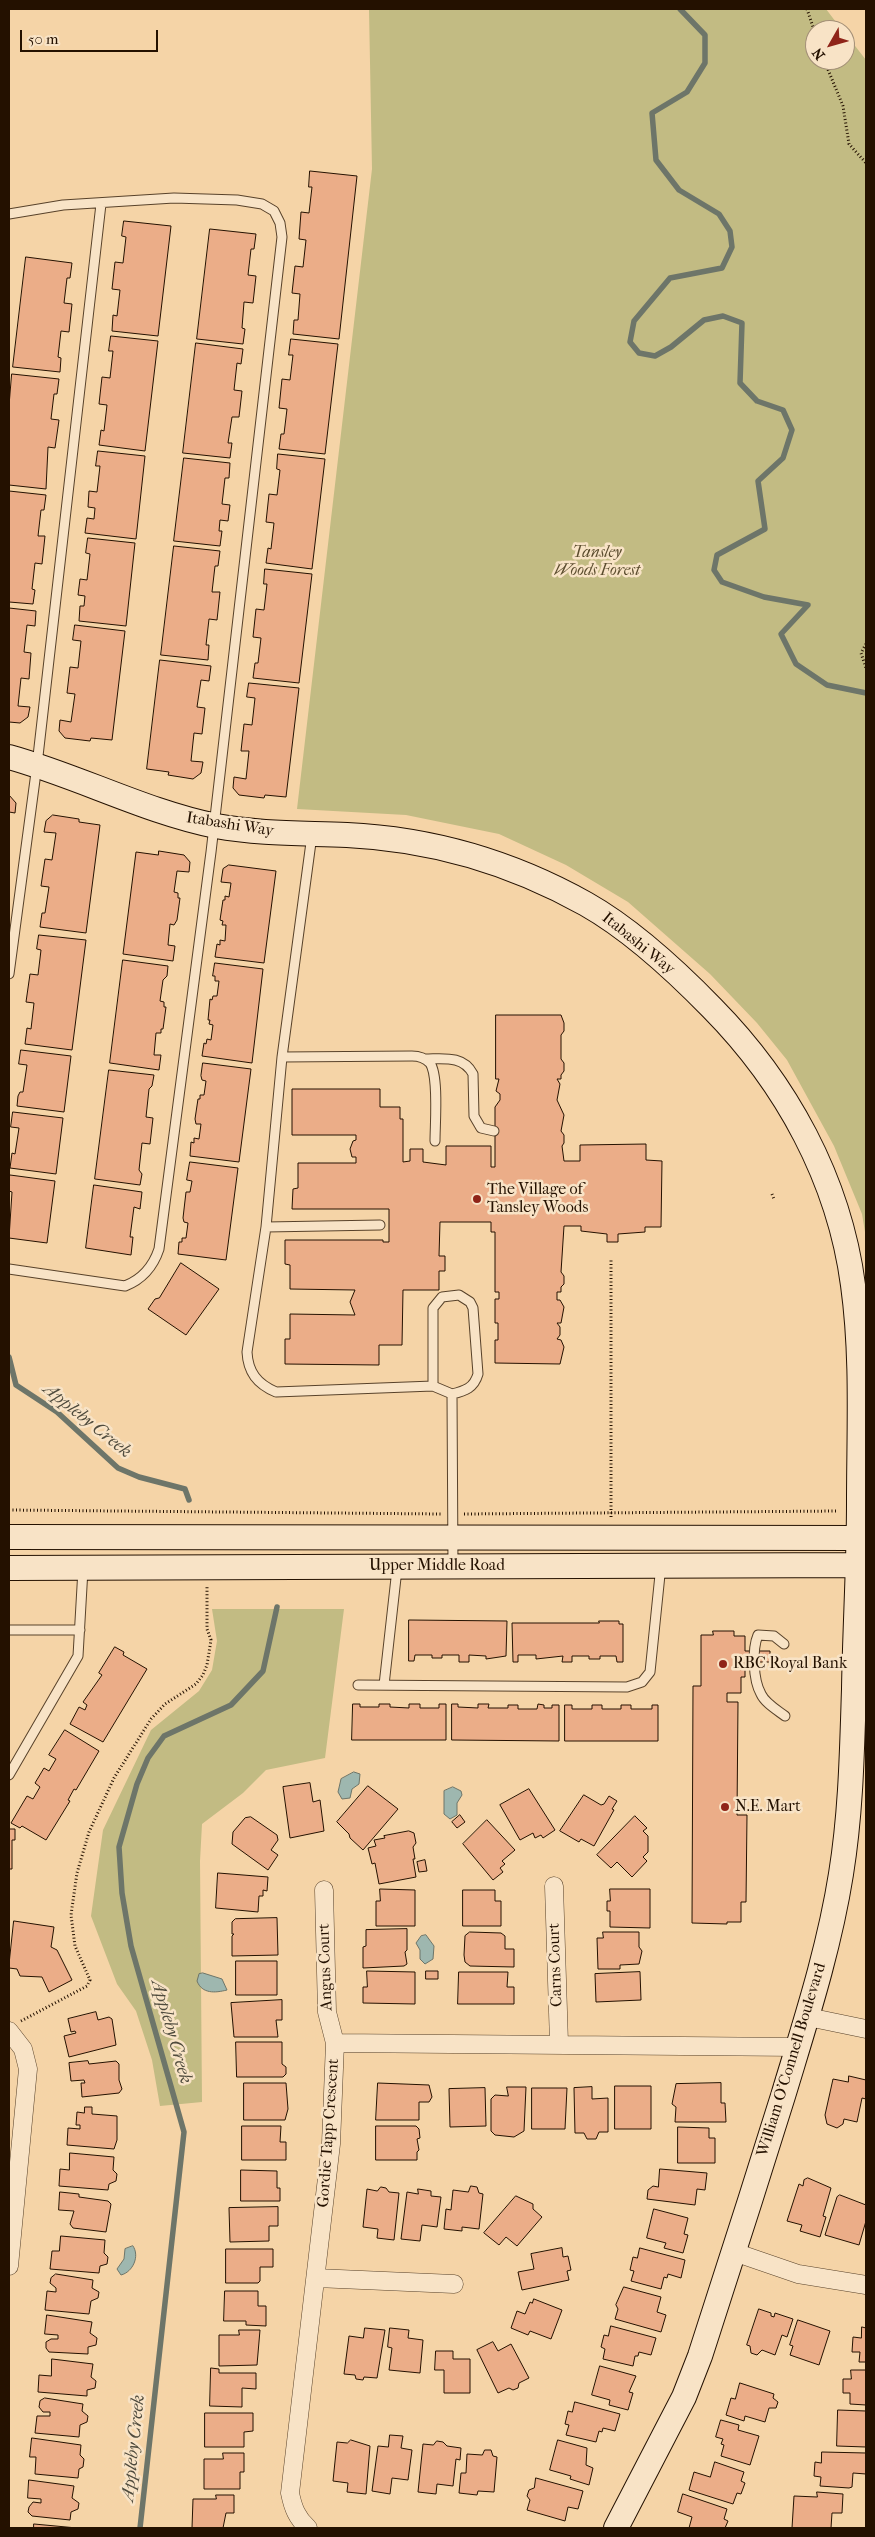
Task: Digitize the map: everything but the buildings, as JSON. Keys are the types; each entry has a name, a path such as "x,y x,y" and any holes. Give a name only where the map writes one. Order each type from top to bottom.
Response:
{"street":[{"name":"Itabashi Way","path":"9,757 37,765 183,818 214,825 258,833 377,837 425,843 480,857 515,869 598,911 659,958 734,1030 787,1101 808,1138 837,1214 848,1258 855,1299 860,1368 862,1565"},
{"name":"Upper Middle Road","path":"9,1537 862,1538"},
{"name":"Upper Middle Road","path":"9,1568 862,1565"},
{"name":"William O'Connell Boulevard","path":"616,2528 684,2397 700,2356 808,2017 840,1880 860,1718 862,1565"},
{"name":"Carns Court","path":"554,1886 559,2043"},
{"name":"Angus Court","path":"324,1890 327,2012 335,2043"},
{"path":"808,2017 866,2029"},
{"path":"9,2266 28,2069 23,2049 12,2029"},
{"name":"Gordie Tapp Crescent","path":"308,2528 300,2521 293,2508 290,2494 331,2144 335,2043 798,2046"},
{"path":"734,2252 798,2274 866,2285"},
{"path":"316,2278 454,2284"}],"lane":[{"path":"9,214 63,205 174,198 237,200 262,204 274,211 280,223 282,237 214,825 159,1249 155,1261 136,1282 125,1286 9,1269"},
{"path":"9,974 37,765 101,204"},
{"path":"312,834 282,1057 266,1227 247,1352 248,1367 265,1388 276,1392 433,1386 452,1394 470,1387 475,1382 478,1374 473,1308 470,1302 459,1295 442,1297 432,1308 433,1386"},
{"path":"282,1057 412,1056 425,1059 459,1060 470,1068 473,1074 475,1121 481,1128 494,1131"},
{"path":"425,1059 430,1064 434,1076 435,1141"},
{"path":"266,1227 380,1225"},
{"path":"452,1394 453,1566"},
{"path":"358,1685 627,1686 642,1682 650,1672 661,1565"},
{"path":"384,1685 398,1567"},
{"path":"9,1775 78,1656 83,1568"},
{"path":"9,1630 80,1630"},
{"path":"784,1644 774,1636 758,1635 755,1643 757,1684 761,1696 785,1716"}],"path":[{"path":"828,70 843,106 849,144 866,163"},
{"path":"865,667 861,653 866,644"},
{"path":"772,1194 774,1199"},
{"path":"611,1258 611,1517"},
{"path":"12,2029 26,2018 87,1986 90,1980 75,1946 70,1915 77,1873 89,1832 114,1778 150,1719 165,1704 196,1684 207,1665 211,1640 207,1629 208,1568"}],"green space":[{"name":"Tansley Woods Forest","path":"369,9 826,9 834,20 805,20 805,70 855,70 855,46 866,60 866,1238 862,1214 834,1146 787,1060 757,1023 710,974 628,902 566,865 499,834 406,815 297,809 372,169"},
{"path":"212,1609 344,1609 325,1758 266,1770 243,1793 202,1824 200,1861 202,2102 160,2106 152,2060 136,2011 117,1984 91,1916 103,1830 151,1730 199,1691 212,1670 217,1641"}],"water":[{"path":"354,1772 360,1774 359,1784 352,1789 350,1798 342,1799 338,1792 341,1779"},
{"path":"453,1787 461,1791 462,1795 457,1803 457,1815 450,1819 444,1814 444,1791"},
{"path":"426,1935 434,1946 433,1959 425,1964 420,1959 420,1950 416,1943 421,1936"},
{"path":"203,1973 222,1979 227,1990 209,1992 202,1988 197,1981 199,1974"},
{"path":"133,2246 136,2254 134,2263 129,2271 121,2275 117,2269 124,2259 125,2249"}],"waterway":[{"path":"680,9 705,35 705,63 687,92 652,113 656,160 679,190 719,214 730,231 732,247 722,268 670,278 634,321 630,342 639,353 655,356 671,347 704,320 723,316 742,323 740,383 757,401 783,410 792,430 783,458 758,481 765,529 717,555 714,570 722,582 764,597 808,605 781,634 796,664 827,685 866,693"},
{"name":"Appleby Creek","path":"9,1357 16,1385 57,1412 118,1468 139,1477 185,1489 189,1500"},
{"name":"Appleby Creek","path":"140,2528 184,2132 131,1946 122,1893 119,1847 137,1784 148,1758 164,1736 231,1705 263,1671 277,1607"}],"place":[{"name":"The Village of Tansley Woods","path":"477,1199"},
{"name":"RBC Royal Bank","path":"723,1664"},
{"name":"N.E. Mart","path":"725,1807"}]}
